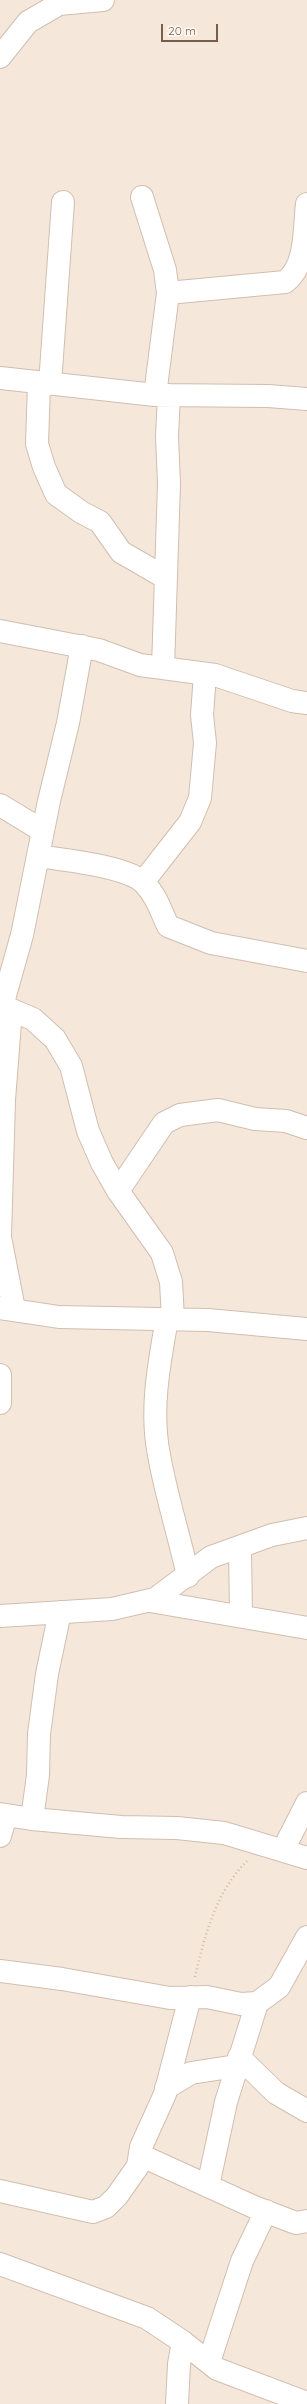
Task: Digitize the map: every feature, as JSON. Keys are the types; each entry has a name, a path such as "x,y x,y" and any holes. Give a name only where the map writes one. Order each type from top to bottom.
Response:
{"street":[{"path":"0,57 28,22 36,9 59,4 103,0"},
{"path":"142,197 165,270 168,293 162,395 167,436 169,484 163,668"},
{"path":"63,202 45,384 37,444 44,467 56,494 80,512 100,522 121,552 166,578"},
{"path":"168,293 285,282 294,276 300,262 307,204"},
{"path":"1,375 45,384 162,395 268,396 307,399"},
{"path":"0,630 99,650 140,664 215,675 292,701 307,703"},
{"path":"82,646 68,723 43,831 22,935 4,1007 4,1100 0,1237 7,1309 59,1317 208,1320 307,1329"},
{"path":"143,882 190,822 200,798 205,743 202,716 205,674"},
{"path":"0,804 43,831"},
{"path":"38,856 92,865 125,873 143,882 154,894 168,926 212,943 307,961"},
{"path":"4,1007 33,1019 55,1039 71,1066 88,1131 102,1163 118,1191 162,1252 171,1282 170,1319 160,1361 155,1403 158,1454 188,1576"},
{"path":"118,1191 164,1123 180,1115 218,1110 255,1119 286,1121 307,1128"},
{"path":"0,1375 0,1403"},
{"path":"0,1616 112,1610 150,1601 188,1576 211,1557 272,1535 307,1528"},
{"path":"240,1547 241,1616"},
{"path":"150,1601 307,1628"},
{"path":"32,1819 38,1775 39,1734 47,1674 60,1612"},
{"path":"274,1847 307,1802"},
{"path":"0,1836 3,1814 32,1819 224,1833 307,1858"},
{"path":"0,1971 170,1998 207,1997 241,2004 257,2003 279,1987 307,1937"},
{"path":"0,2192 93,2212 106,2207 117,2196 138,2166 141,2147 166,2088 190,1997"},
{"path":"208,2186 224,2109 257,2003"},
{"path":"166,2088 191,2073 238,2062"},
{"path":"238,2062 276,2093 307,2111"},
{"path":"140,2155 266,2211 296,2223 307,2222"},
{"path":"209,2362 242,2261 266,2211"},
{"path":"0,2264 147,2318 183,2342 217,2369 307,2403"},
{"path":"177,2404 179,2364 183,2342"}],"path":[{"path":"190,1997 203,1945 220,1894 245,1863 274,1847"}],"shaded area":[{"path":"0,0 307,0 307,2404 0,2404"}]}
